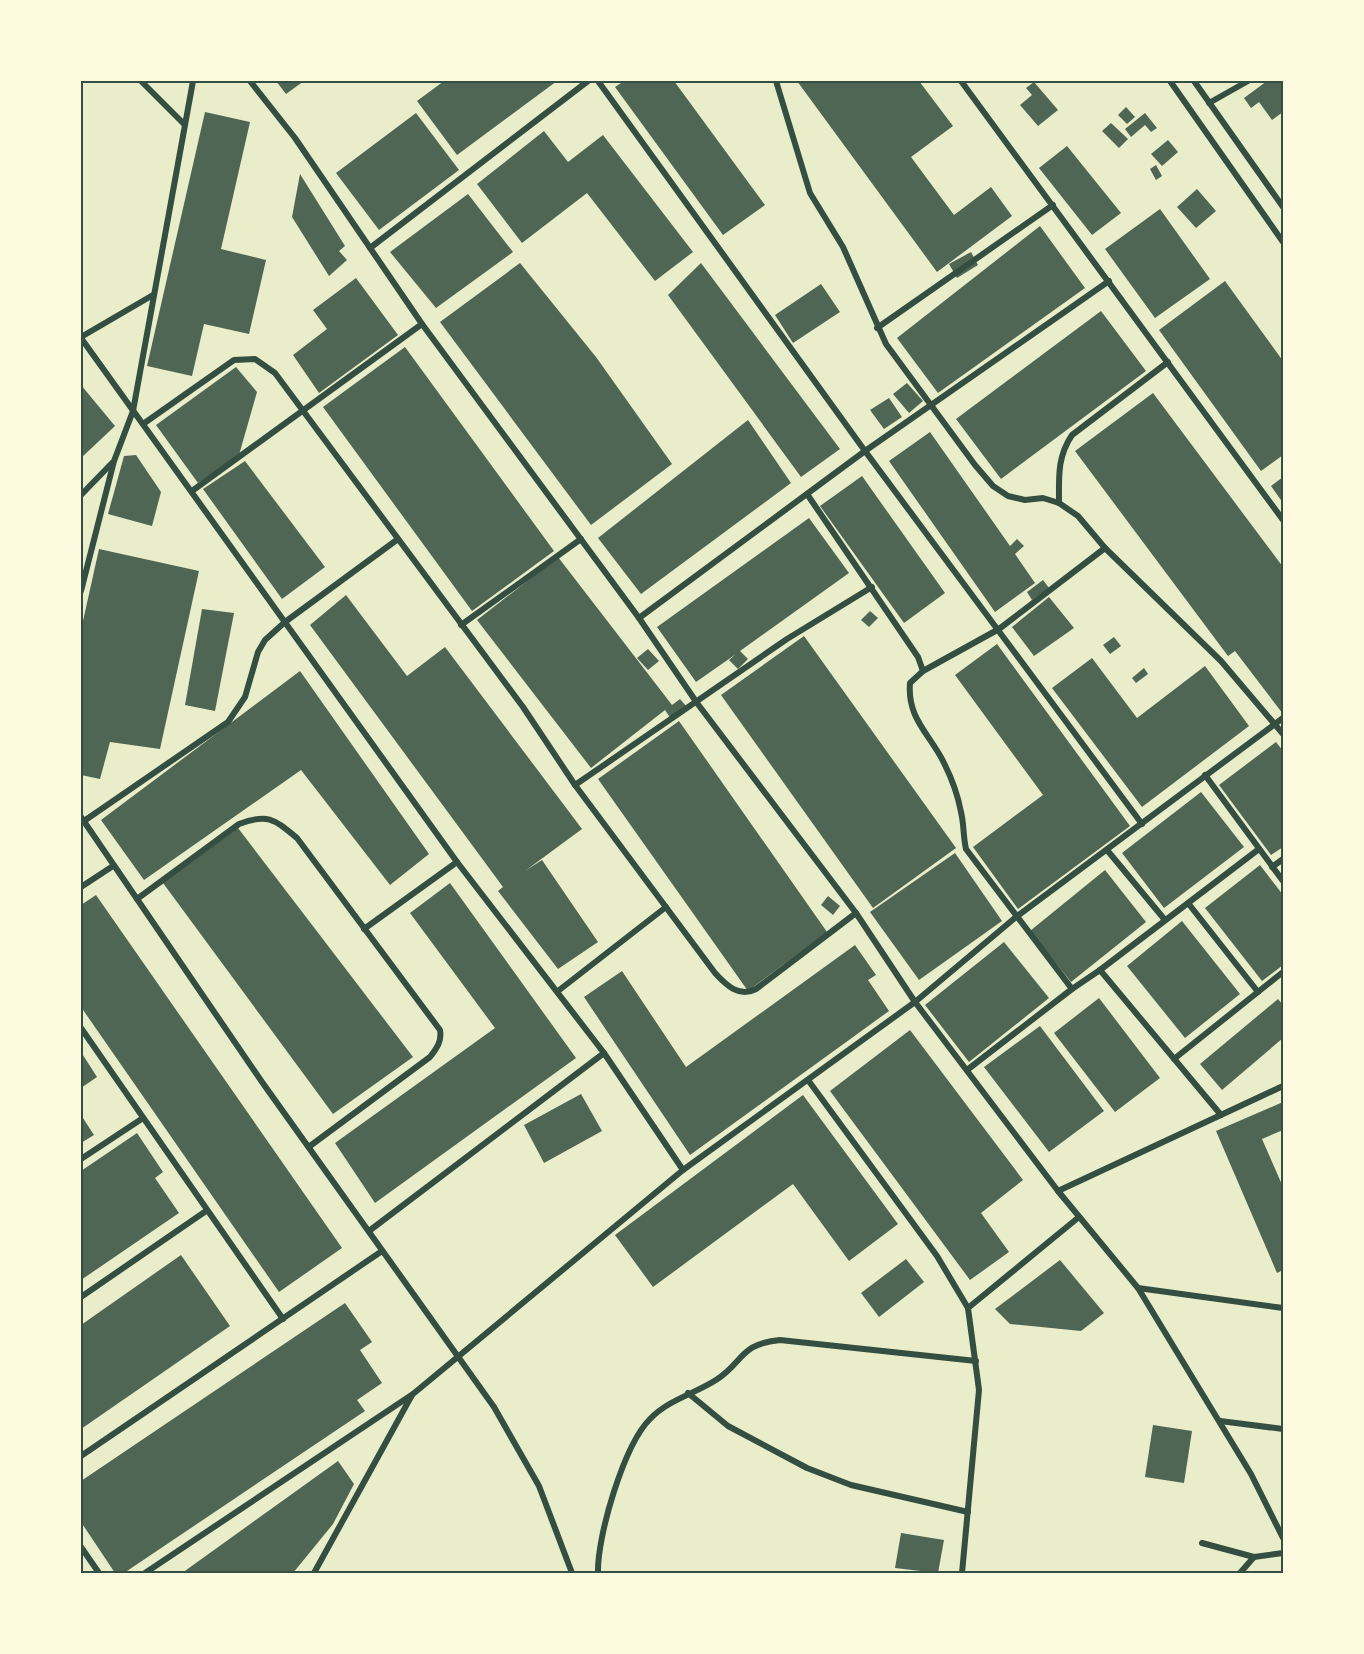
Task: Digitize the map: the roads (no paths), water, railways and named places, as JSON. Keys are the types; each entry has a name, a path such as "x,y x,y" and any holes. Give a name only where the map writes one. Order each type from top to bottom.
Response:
{"street":[{"path":"141,81 184,124"},
{"path":"81,591 114,461 133,411 193,81"},
{"path":"250,81 295,138 422,324 639,618 697,703 856,914 915,1002 1058,1191 1138,1288 1251,1473 1283,1538"},
{"path":"370,248 588,81"},
{"path":"598,81 865,451 1142,824"},
{"path":"776,81 810,193 843,247 886,344 993,486 1008,496 1025,500 1043,498 1059,503 1078,516 1105,548 1196,634 1283,734"},
{"path":"961,81 1283,520"},
{"path":"1170,81 1283,242"},
{"path":"1194,81 1283,207"},
{"path":"1209,103 1248,81"},
{"path":"877,327 1053,205"},
{"path":"639,618 865,451 1109,281"},
{"path":"153,295 81,337 457,862 604,1053 683,1170"},
{"path":"192,491 422,324"},
{"path":"143,424 234,360 246,358 263,362 275,373 305,410 461,625 524,707 575,785 715,974 727,986 745,993 767,982 856,914"},
{"path":"1059,503 1059,462 1064,447 1072,435 1168,362"},
{"path":"81,495 114,461"},
{"path":"807,494 918,657 923,671"},
{"path":"398,539 285,622 265,640 258,652 244,698 228,722 83,819 262,1082 310,1146 494,1407 534,1476 572,1573"},
{"path":"461,625 580,539"},
{"path":"1072,989 966,849 961,831 962,813 944,763 920,726 908,701 910,683 923,671 999,629 1105,548"},
{"path":"575,785 787,639 872,587"},
{"path":"145,1573 413,1394 683,1170 915,1002 1016,917 1283,718"},
{"path":"1205,776 1283,881"},
{"path":"137,898 239,824 257,817 275,820 297,838 433,1020 441,1037 430,1057 310,1146"},
{"path":"967,1070 1259,849"},
{"path":"1107,850 1165,920"},
{"path":"1272,867 1283,859"},
{"path":"364,929 457,862"},
{"path":"81,887 113,866"},
{"path":"1188,903 1258,992"},
{"path":"558,991 666,907"},
{"path":"1100,970 1221,1115"},
{"path":"1174,1059 1283,972"},
{"path":"81,1028 283,1320"},
{"path":"369,1231 604,1053"},
{"path":"808,1080 937,1256 968,1308 979,1390 962,1573"},
{"path":"1058,1191 1283,1086"},
{"path":"81,1159 143,1118"},
{"path":"81,1297 206,1211"},
{"path":"968,1308 1079,1217"},
{"path":"81,1456 382,1251"},
{"path":"1138,1288 1283,1308"},
{"path":"598,1573 600,1539 638,1432 668,1404 717,1379 748,1350 764,1342 780,1340 976,1361"},
{"path":"688,1393 728,1426 807,1468 851,1485 968,1512"},
{"path":"314,1573 413,1394"},
{"path":"1220,1422 1283,1429"},
{"path":"1202,1543 1254,1557 1283,1553"},
{"path":"81,1547 99,1573"},
{"path":"1240,1573 1254,1557"}]}
